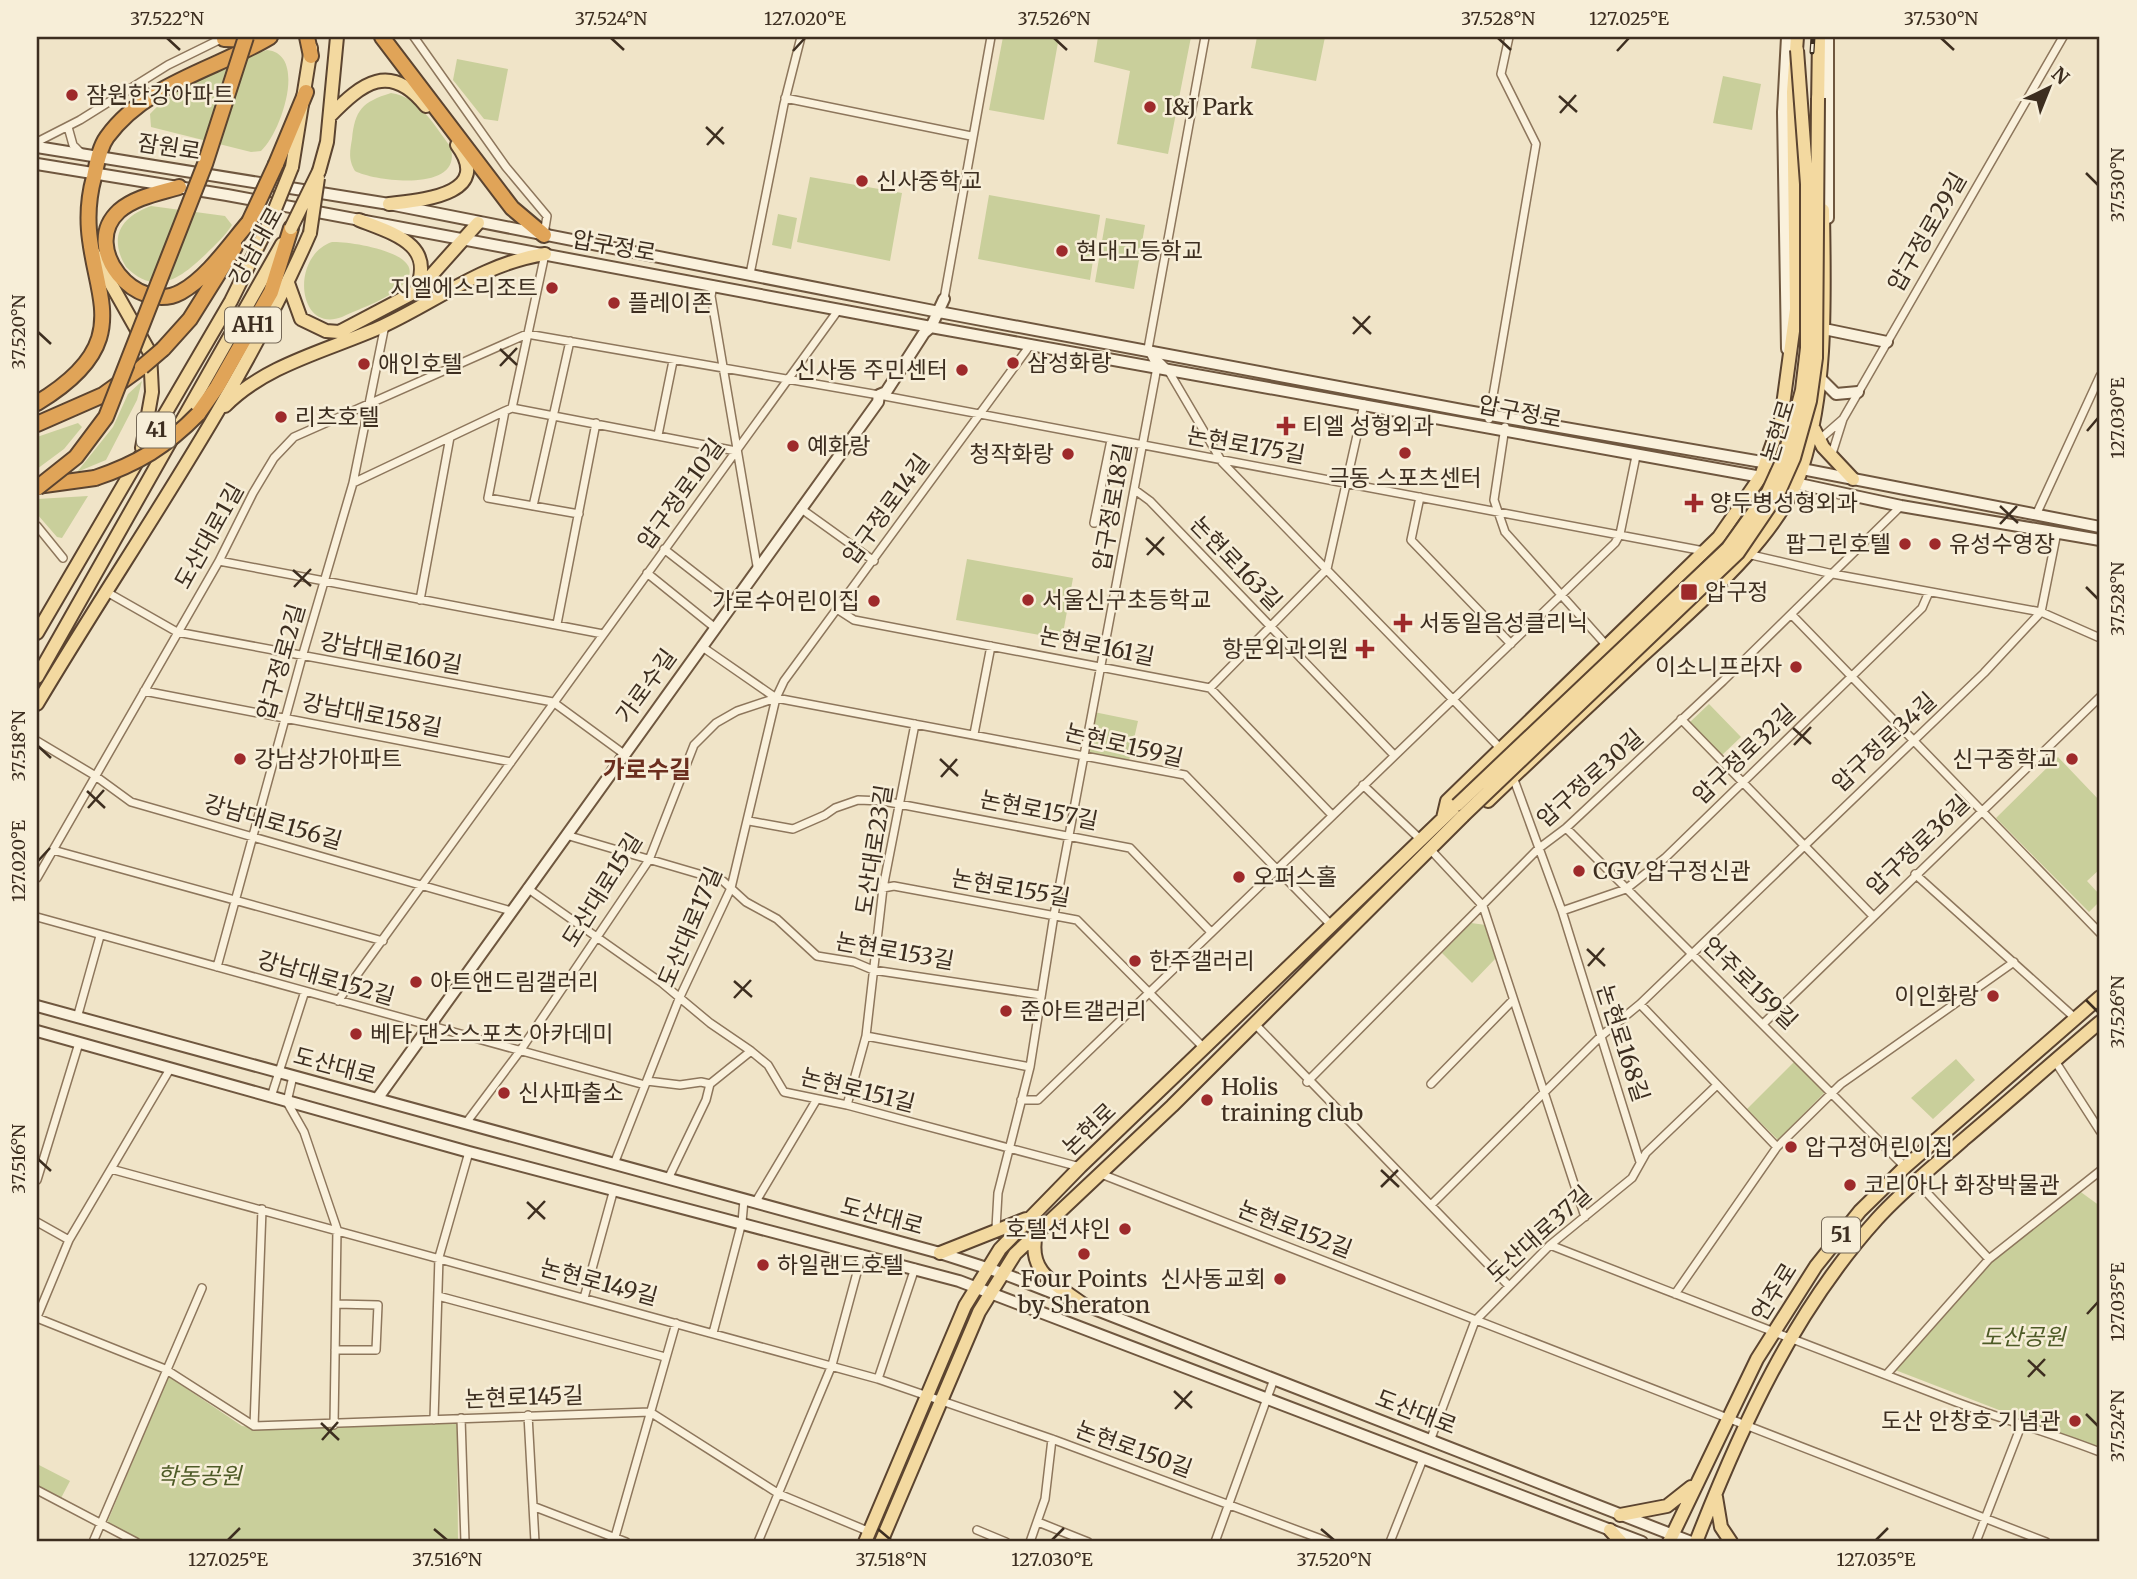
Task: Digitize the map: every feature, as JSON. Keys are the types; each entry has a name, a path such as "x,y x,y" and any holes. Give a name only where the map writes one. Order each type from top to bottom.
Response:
{"highway":[{"path":"37,487 76,457 106,417 205,164 246,37"},
{"path":"307,37 310,56"},
{"path":"382,37 512,208 544,235"},
{"path":"225,38 267,39"},
{"path":"37,403 67,382 87,362 101,340 103,313 90,245 90,189 106,138 128,115 166,88 267,39"},
{"name":"AH1","path":"37,425 103,395 142,367 163,349 205,298 249,222 306,92"},
{"path":"179,187 128,205 110,223 107,245 114,270 124,282 142,293 156,298 180,293 249,222"},
{"name":"AH1","path":"37,487 95,478 129,467 154,453 198,414 218,387 271,292 291,228"}],"main road":[{"name":"강남대로","path":"37,633 231,301 269,225 292,167 313,37"},
{"name":"강남대로","path":"37,677 291,228 319,171 330,117 337,37"},
{"path":"1787,37 1784,313 1788,365"},
{"name":"논현로","path":"867,1537 925,1395 975,1287 1026,1219 1332,926 1425,844 1738,553 1778,495 1797,447 1810,401 1816,358 1819,37"},
{"path":"1828,37 1826,334 1886,342"},
{"name":"논현로","path":"1447,823 1447,801 1719,537 1761,476 1781,420 1796,309 1793,92 1797,43"},
{"name":"논현로","path":"1460,811 1728,548 1768,492 1784,457 1802,390 1807,348 1807,184 1797,43"},
{"path":"330,117 363,86 376,80 395,81 417,95 465,156 463,178 458,187 446,195 389,204"},
{"name":"논현로","path":"1447,823 1465,822 1745,557 1782,508 1796,484 1812,425 1826,334 1818,98"},
{"name":"잠원로","path":"37,144 98,158 294,189"},
{"name":"잠원로","path":"37,164 94,176 179,187 290,207"},
{"path":"37,704 104,591 215,417 289,283 310,233 319,171"},
{"name":"압구정로","path":"294,189 389,204 939,312 1506,418 1802,469 2100,527"},
{"name":"압구정로","path":"290,207 839,308 927,330 1031,344 1636,456 1761,476 1901,506 2100,540"},
{"path":"359,220 399,237 419,254 423,272 415,292"},
{"path":"289,283 301,319 332,333 347,329 415,292 478,223"},
{"path":"90,245 150,353 152,392 140,457"},
{"path":"215,417 254,380 385,325 499,264 545,254"},
{"path":"747,291 750,274"},
{"path":"927,330 944,299"},
{"name":"가로수길","path":"377,1099 757,566 878,402 879,395 886,392 927,330"},
{"path":"1819,377 1836,394 1858,392"},
{"path":"1812,425 1831,457 1853,479"},
{"path":"1719,537 1719,544 1727,555 1745,557"},
{"path":"1701,554 1715,556 1724,564 1723,578"},
{"name":"논현로","path":"881,1542 940,1399 989,1292 1002,1273 1037,1234 1254,1023 1425,844"},
{"name":"언주로","path":"1671,1539 1727,1419 1774,1332 1823,1257 1860,1211 1905,1167 2100,997"},
{"name":"도산대로","path":"37,1006 987,1268 1620,1515 1671,1539 1690,1542"},
{"name":"언주로","path":"1696,1542 1744,1426 1791,1338 1827,1284 1877,1219 1916,1181 2100,1023"},
{"name":"도산대로","path":"37,1031 469,1152 915,1268 975,1287 1642,1542"},
{"path":"940,1253 996,1228 1026,1219"},
{"path":"1037,1234 1034,1258 1042,1272 1084,1305"},
{"path":"1620,1515 1667,1506 1699,1479"},
{"path":"1716,1493 1721,1527 1731,1542"},
{"path":"1610,1530 1621,1542"}],"street":[{"path":"414,37 506,167 547,216 544,235"},
{"path":"750,274 784,101 801,37"},
{"path":"944,299 971,136 991,37"},
{"path":"1205,37 1148,349 1222,462 1502,750"},
{"path":"1487,427 1536,144 1502,74 1509,37"},
{"name":"압구정로29길","path":"1819,440 1843,419 2063,37"},
{"name":"잠원로","path":"37,144 168,65 225,38"},
{"path":"784,101 971,136"},
{"path":"68,127 73,145 82,154"},
{"path":"545,254 488,498 579,514"},
{"path":"713,285 711,296 722,369 757,566"},
{"name":"압구정로10길","path":"338,1001 839,308"},
{"name":"압구정로2길","path":"217,967 353,483 385,325"},
{"name":"논현로175길","path":"527,334 879,395 1222,462 1420,496 1620,534 1701,554"},
{"name":"도산대로1길","path":"37,878 219,561 253,494 282,449 294,437 527,334"},
{"path":"533,506 570,341"},
{"name":"압구정로14길","path":"776,698 977,414 1031,344"},
{"path":"658,435 673,361"},
{"name":"압구정로18길","path":"996,1228 998,1193 1007,1148 1030,1067 1054,915 1143,445 1162,369"},
{"path":"2036,515 2100,376"},
{"path":"1331,814 1210,688 1327,569 1364,404"},
{"path":"353,483 508,409 553,415 736,451"},
{"path":"1506,418 1494,500 1496,512 1505,532 1608,646"},
{"path":"1831,457 1843,419"},
{"path":"557,624 596,423"},
{"path":"420,600 450,437"},
{"path":"1094,523 1111,439"},
{"path":"1021,1100 1038,1100 1331,814 1615,544 1620,534 1636,456"},
{"name":"논현로163길","path":"1135,490 1271,626 1394,755"},
{"path":"1420,496 1411,540 1511,644"},
{"name":"압구정로30길","path":"1307,1082 1538,849 1566,828 1792,615 1901,506"},
{"path":"800,507 874,561"},
{"path":"37,526 63,558"},
{"path":"2041,612 2057,532"},
{"path":"664,549 732,602"},
{"path":"1745,557 2041,612 2100,638"},
{"path":"219,561 603,634"},
{"path":"647,573 714,627"},
{"name":"강남대로160길","path":"104,591 177,632 553,702 624,754"},
{"name":"압구정로32길","path":"1562,911 1626,888 1665,858 1922,608 1929,593"},
{"name":"논현로161길","path":"837,609 854,621 1102,665 1210,688"},
{"name":"압구정로34길","path":"1431,1205 1600,1037 1640,1004 1802,845 1984,673 2041,612"},
{"path":"1792,615 2100,933"},
{"name":"논현로159길","path":"701,646 776,698 1185,775 1332,926"},
{"path":"974,734 991,646"},
{"name":"강남대로158길","path":"144,691 511,762"},
{"name":"압구정로36길","path":"1764,1023 2100,697"},
{"name":"도산대로17길","path":"614,1164 679,999 731,888 776,698"},
{"name":"도산대로15길","path":"466,1123 520,1051 649,860 694,745 716,723 737,711 776,698"},
{"path":"1681,719 1873,916"},
{"name":"도산대로23길","path":"847,1105 866,1035 883,888 915,724"},
{"name":"강남대로156길","path":"37,741 94,775 131,802 511,911"},
{"name":"논현로168길","path":"1513,777 1562,911 1640,1162"},
{"path":"1363,785 1425,844 1483,906 1585,1217"},
{"name":"논현로157길","path":"749,821 793,829 858,800 900,804 1130,848 1210,931"},
{"name":"언주로159길","path":"1566,828 1764,1023 1905,1167"},
{"name":"논현로153길","path":"566,835 723,881 746,902 777,919 817,957 854,962 873,970 1041,995"},
{"path":"53,850 383,941"},
{"path":"1915,874 2076,1018"},
{"name":"논현로155길","path":"883,888 894,886 1077,920 1204,1048"},
{"name":"논현로151길","path":"527,888 662,983 679,999 751,1051 768,1065 784,1092 847,1105 1080,1167"},
{"name":"강남대로152길","path":"37,917 428,1027 646,1083 710,1084"},
{"path":"77,1018 100,936"},
{"path":"1675,1294 1777,1147 1841,1084 2014,962"},
{"path":"271,1097 305,991"},
{"path":"1431,1084 1513,1000"},
{"path":"1640,1004 1777,1147"},
{"path":"1254,1023 1307,1082 1509,1286"},
{"path":"866,1035 1030,1067"},
{"path":"37,1180 79,1043"},
{"path":"668,1179 706,1100 710,1084 751,1051"},
{"path":"2055,1060 2100,1131"},
{"path":"170,1069 69,1240 37,1317 165,1369 254,1426"},
{"path":"293,1076 287,1102 304,1132 337,1229 334,1425"},
{"name":"도산대로37길","path":"1430,1441 1475,1321 1550,1245 1632,1178 1640,1162 1717,1085"},
{"path":"713,1334 741,1222 749,1202 817,1099"},
{"path":"434,1419 439,1257 469,1152"},
{"name":"논현로149길","path":"111,1169 832,1365 925,1395"},
{"path":"1886,1374 1989,1259 2100,1171"},
{"name":"논현로152길","path":"1100,1174 2046,1542"},
{"path":"1916,1181 1989,1259"},
{"path":"584,1298 614,1189"},
{"path":"254,1426 262,1209"},
{"path":"37,1222 69,1240"},
{"path":"1550,1245 2021,1426 2037,1427 2100,1452"},
{"path":"758,1542 832,1365 862,1254"},
{"path":"878,1379 915,1268"},
{"path":"93,1542 202,1288"},
{"path":"438,1296 665,1357"},
{"path":"335,1350 376,1350 378,1305 336,1304"},
{"path":"615,1537 676,1323"},
{"path":"1215,1542 1274,1380"},
{"name":"논현로150길","path":"925,1395 1329,1542"},
{"path":"650,1412 779,1494 867,1537"},
{"name":"논현로145길","path":"254,1426 650,1412"},
{"path":"528,1415 536,1542"},
{"path":"461,1419 465,1542"},
{"path":"1976,1542 2021,1426"},
{"path":"1031,1542 1048,1482 1052,1439"},
{"path":"1390,1542 1423,1459"},
{"path":"37,1490 136,1542"},
{"path":"535,1507 626,1542"},
{"path":"1038,1522 1088,1542"},
{"path":"977,1530 1006,1542"}],"green space":[{"path":"1003,37 1059,37 1044,120 989,110"},
{"name":"I&J Park","path":"1098,37 1191,37 1168,154 1117,144 1130,71 1094,62"},
{"path":"1257,37 1325,37 1316,81 1251,68"},
{"path":"267,50 279,55 286,65 288,79 287,95 276,128 261,151 251,152 151,127 150,114 174,94 221,68"},
{"path":"457,59 508,69 498,121 484,119 453,80"},
{"path":"1723,76 1761,84 1752,130 1713,123"},
{"path":"391,93 418,106 450,146 451,161 445,171 433,177 399,180 355,171 350,151 358,114 373,100"},
{"path":"810,177 902,193 890,261 797,242"},
{"path":"989,195 1100,215 1090,280 978,259"},
{"path":"151,206 225,216 232,225 197,263 178,277 168,281 148,281 126,267 118,246 118,237 125,222"},
{"path":"778,214 797,218 791,249 772,245"},
{"path":"1106,218 1145,225 1134,289 1095,282"},
{"path":"332,242 369,247 397,256 407,263 410,272 399,288 384,298 342,317 327,319 316,314 308,304 304,291 310,262 319,250"},
{"path":"142,381 137,400 106,460 77,472 113,427 128,394"},
{"path":"78,423 82,427 64,449 37,469 37,437"},
{"path":"88,496 62,538 57,537 37,514 37,499"},
{"path":"967,559 1073,578 1062,639 956,620"},
{"path":"1709,704 1741,737 1721,756 1689,723"},
{"path":"1094,712 1138,721 1129,761 1086,752"},
{"name":"신구중학교","path":"2058,757 2100,801 2100,869 2087,881 2100,895 2100,901 2089,912 1996,818"},
{"path":"1471,923 1486,925 1496,958 1472,983 1442,953"},
{"path":"1956,1059 1975,1080 1933,1119 1911,1098"},
{"path":"1795,1061 1825,1092 1778,1140 1747,1109"},
{"name":"도산공원","path":"2078,1190 2100,1206 2100,1449 1890,1368 1995,1254"},
{"name":"학동공원","path":"168,1376 242,1426 272,1430 457,1421 458,1542 140,1542 107,1523"},
{"path":"39,1465 70,1481 60,1500 37,1489"}],"railway":[{"path":"1812,52 1813,37"}],"place":[{"name":"잠원한강아파트","path":"72,95"},
{"name":"I&J Park","path":"1150,107"},
{"name":"신사중학교","path":"862,181"},
{"name":"현대고등학교","path":"1062,251"},
{"name":"지엘에스리조트","path":"552,288"},
{"name":"플레이존","path":"614,303"},
{"name":"삼성화랑","path":"1013,363"},
{"name":"애인호텔","path":"364,364"},
{"name":"신사동 주민센터","path":"962,370"},
{"name":"리츠호텔","path":"281,417"},
{"name":"티엘 성형외과","path":"1286,426"},
{"name":"예화랑","path":"793,446"},
{"name":"극동 스포츠센터","path":"1405,453"},
{"name":"청작화랑","path":"1068,454"},
{"name":"양두병성형외과","path":"1694,503"},
{"name":"팝그린호텔","path":"1905,544"},
{"name":"유성수영장","path":"1935,544"},
{"name":"압구정","path":"1689,592"},
{"name":"서울신구초등학교","path":"1028,600"},
{"name":"가로수어린이집","path":"874,601"},
{"name":"서동일음성클리닉","path":"1403,623"},
{"name":"항문외과의원","path":"1365,649"},
{"name":"이소니프라자","path":"1796,667"},
{"name":"강남상가아파트","path":"240,759"},
{"name":"신구중학교","path":"2072,759"},
{"name":"CGV 압구정신관","path":"1579,871"},
{"name":"오퍼스홀","path":"1239,877"},
{"name":"한주갤러리","path":"1135,961"},
{"name":"아트앤드림갤러리","path":"416,982"},
{"name":"이인화랑","path":"1993,996"},
{"name":"준아트갤러리","path":"1006,1011"},
{"name":"베타 댄스스포츠 아카데미","path":"356,1034"},
{"name":"신사파출소","path":"504,1093"},
{"name":"Holis training club","path":"1207,1100"},
{"name":"압구정어린이집","path":"1791,1147"},
{"name":"코리아나 화장박물관","path":"1850,1185"},
{"name":"호텔선샤인","path":"1125,1229"},
{"name":"Four Points by Sheraton","path":"1084,1254"},
{"name":"하일랜드호텔","path":"763,1265"},
{"name":"신사동교회","path":"1280,1279"},
{"name":"도산 안창호 기념관","path":"2075,1421"}],"district":[{"name":"가로수길","path":"647,770"}]}
